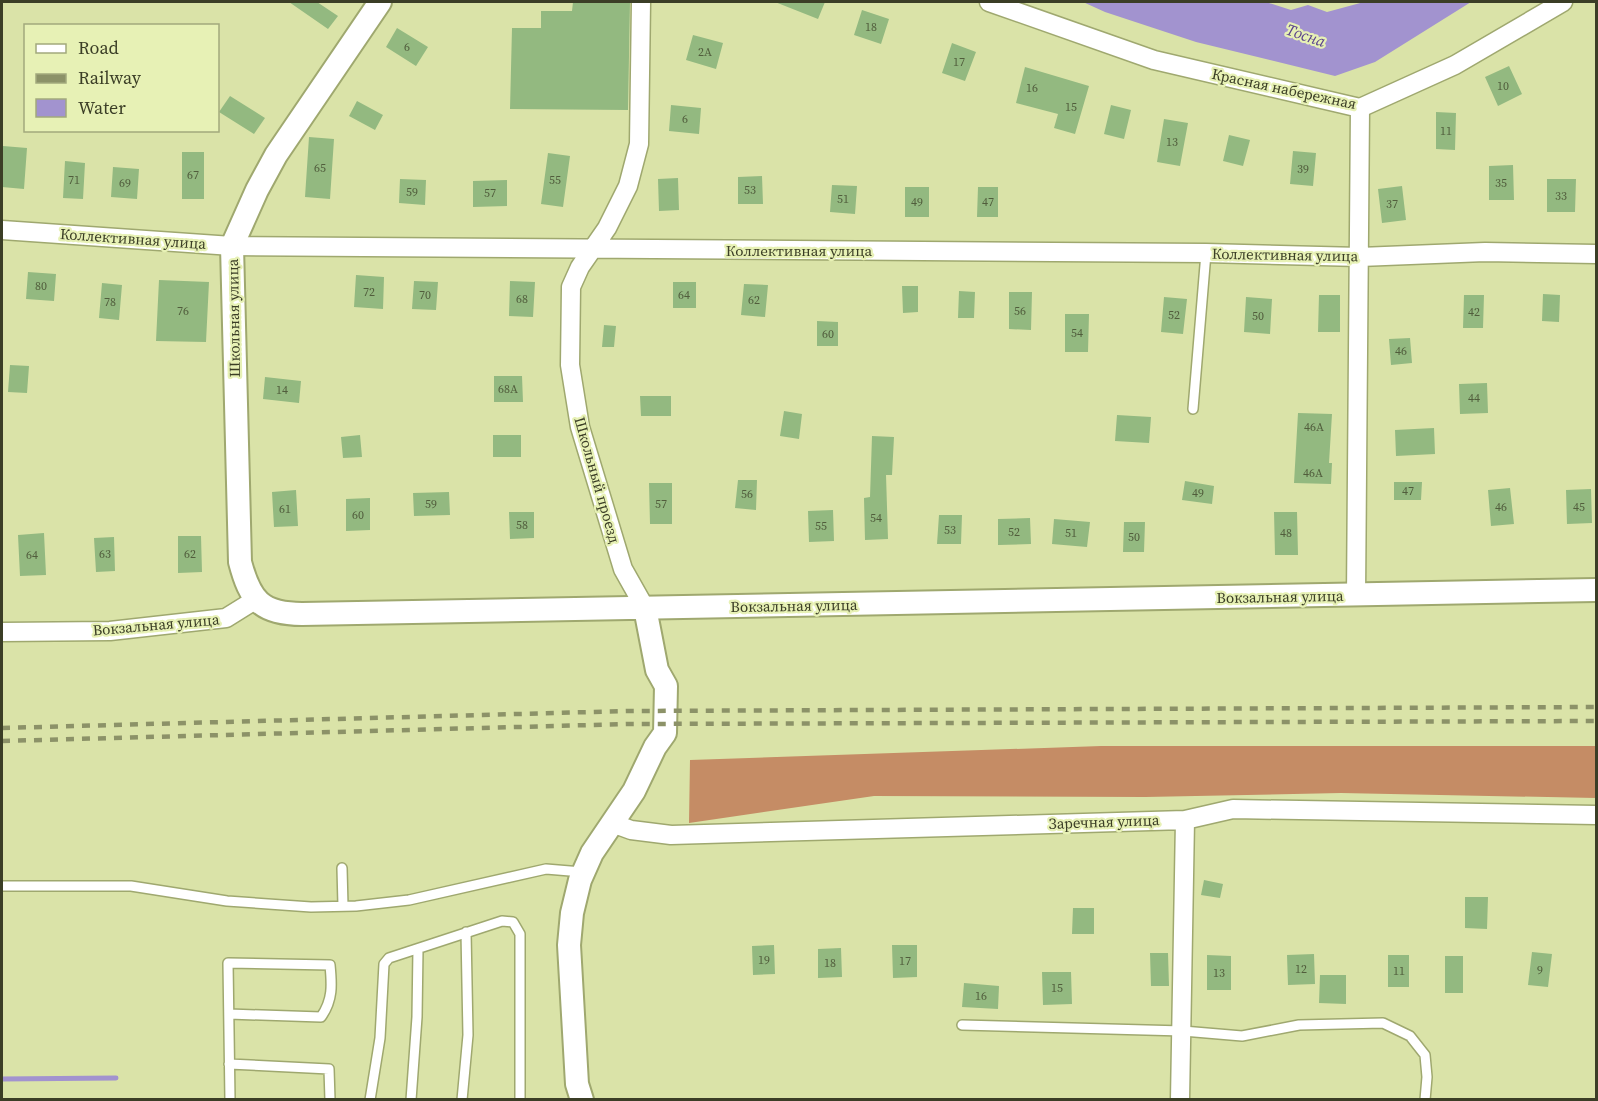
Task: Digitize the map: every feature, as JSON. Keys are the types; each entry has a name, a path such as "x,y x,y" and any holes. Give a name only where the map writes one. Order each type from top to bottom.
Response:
{"street":[{"name":"Школьная улица","path":"255,600 246,588 240,562 232,246 256,190 276,155 380,2"},
{"name":"Школьный проезд","path":"641,2 639,144 628,186 593,250 580,267 572,287 570,365 580,427 623,569 645,608"},
{"name":"Красная набережная","path":"989,2 1154,60 1360,108 1455,65 1563,2"},
{"path":"1356,596 1360,108"},
{"name":"Коллективная улица","path":"2,231 232,246 1206,253 1360,257 1485,252 1596,254"},
{"name":"Вокзальная улица","path":"2,632 110,631 226,618 255,600 269,610 284,614 1596,590"},
{"path":"582,1100 577,1084 570,945 572,913 583,872 634,791 655,747 652,684 657,670 645,608"},
{"name":"Заречная улица","path":"612,823 631,830 671,835 1185,820 1233,810 1596,815"},
{"path":"1180,1100 1185,820"}],"lane":[{"path":"1193,409 1206,253"},
{"path":"342,868 343,906"},
{"path":"2,886 131,886 226,901 343,906 409,900 546,869 583,872"},
{"path":"370,1100 380,1038 384,964 389,958 502,921 513,922 520,934 520,1100"},
{"path":"462,1100 468,1035 466,932"},
{"path":"411,1100 417,1017 418,949"},
{"path":"229,1014 321,1017 328,1006 332,990 330,965 228,963 230,1100"},
{"path":"962,1025 1183,1031 1242,1036 1299,1025 1383,1023 1410,1036 1425,1055 1425,1100"},
{"path":"230,1064 329,1069 330,1100"}],"shaded area":[{"path":"1101,746 1596,746 1596,798 1341,793 1145,797 874,796 689,823 690,760"}],"water":[{"name":"Тосна","path":"1083,2 1266,2 1291,10 1308,5 1327,12 1364,2 1471,2 1375,62 1335,76 1196,42 1105,12"}],"building":[{"path":"289,2 317,2 338,16 328,29"},
{"path":"573,2 630,2 628,110 510,109 512,28 541,28 541,11 572,11"},
{"path":"775,2 825,2 818,19"},
{"path":"862,10 889,19 881,44 854,35"},
{"path":"397,28 428,47 416,66 386,47"},
{"path":"693,35 723,43 716,69 686,60"},
{"path":"952,43 976,52 965,81 942,73"},
{"path":"1509,66 1522,94 1498,106 1485,77"},
{"path":"1025,67 1089,86 1075,134 1054,128 1058,114 1016,103"},
{"path":"230,96 265,118 254,134 219,112"},
{"path":"357,101 383,115 375,130 349,116"},
{"path":"671,105 701,108 699,134 669,131"},
{"path":"1111,105 1131,110 1124,139 1104,134"},
{"path":"1436,112 1456,113 1455,150 1436,149"},
{"path":"1164,119 1188,123 1180,166 1157,162"},
{"path":"1229,135 1250,140 1243,166 1223,161"},
{"path":"309,137 334,139 330,199 305,197"},
{"path":"3,146 27,148 24,189 2,187"},
{"path":"1293,151 1316,153 1313,186 1290,184"},
{"path":"182,152 204,152 204,199 182,199"},
{"path":"548,153 570,156 563,207 541,204"},
{"path":"65,161 85,163 83,199 63,198"},
{"path":"1513,165 1514,200 1489,200 1489,166"},
{"path":"113,167 139,169 137,199 111,197"},
{"path":"762,176 763,204 738,204 738,177"},
{"path":"678,178 679,210 659,211 658,179"},
{"path":"400,179 426,180 425,205 399,203"},
{"path":"1547,179 1576,179 1575,212 1547,212"},
{"path":"507,180 507,206 473,207 473,181"},
{"path":"832,185 857,186 855,214 830,212"},
{"path":"1402,186 1406,220 1382,223 1378,189"},
{"path":"905,187 929,187 929,217 905,217"},
{"path":"978,187 998,187 998,217 977,217"},
{"path":"28,272 56,274 54,301 26,299"},
{"path":"356,275 384,277 383,309 354,307"},
{"path":"159,280 209,282 206,342 156,341"},
{"path":"414,281 438,282 436,310 412,309"},
{"path":"510,281 535,282 533,317 509,316"},
{"path":"673,282 696,282 696,308 673,308"},
{"path":"102,283 122,285 119,320 99,318"},
{"path":"744,284 768,285 765,317 741,315"},
{"path":"902,286 918,286 918,312 903,313"},
{"path":"959,291 975,292 974,318 958,318"},
{"path":"1009,292 1032,292 1031,330 1009,329"},
{"path":"1543,294 1560,295 1559,322 1542,321"},
{"path":"1319,295 1340,295 1340,332 1318,332"},
{"path":"1464,295 1484,295 1483,328 1463,328"},
{"path":"1164,297 1187,299 1183,334 1161,332"},
{"path":"1246,297 1272,299 1270,334 1244,332"},
{"path":"1065,314 1089,314 1088,352 1065,352"},
{"path":"817,321 838,322 838,346 817,346"},
{"path":"604,325 616,326 614,347 602,347"},
{"path":"1410,338 1412,363 1391,365 1389,339"},
{"path":"10,365 29,366 27,393 8,392"},
{"path":"494,376 522,376 523,402 494,402"},
{"path":"265,377 301,381 299,403 263,399"},
{"path":"1487,383 1488,413 1460,414 1459,384"},
{"path":"640,396 671,396 671,416 641,416"},
{"path":"784,411 802,414 799,439 780,436"},
{"path":"1298,413 1332,414 1329,463 1332,463 1331,484 1294,483"},
{"path":"1117,415 1151,417 1149,443 1115,441"},
{"path":"1434,428 1435,454 1396,456 1395,430"},
{"path":"360,435 362,457 343,458 341,437"},
{"path":"493,435 521,435 521,457 493,457"},
{"path":"872,436 894,437 892,475 886,475 888,539 865,540 864,498 870,497"},
{"path":"738,480 757,480 756,510 735,508"},
{"path":"1185,481 1214,486 1212,504 1182,500"},
{"path":"1394,482 1422,482 1421,500 1394,500"},
{"path":"649,483 672,483 672,524 650,524"},
{"path":"1510,488 1514,524 1491,526 1488,490"},
{"path":"1591,489 1592,523 1567,524 1566,490"},
{"path":"296,490 298,526 274,527 272,492"},
{"path":"449,492 450,515 414,516 413,493"},
{"path":"370,498 370,530 346,531 346,499"},
{"path":"833,510 834,541 809,542 808,511"},
{"path":"509,512 534,512 534,538 510,539"},
{"path":"1274,512 1297,512 1298,555 1275,555"},
{"path":"939,515 962,515 961,544 937,544"},
{"path":"1030,518 1031,544 998,545 998,519"},
{"path":"1054,519 1090,522 1087,547 1052,544"},
{"path":"1124,522 1145,522 1144,552 1123,552"},
{"path":"44,533 46,575 20,576 18,535"},
{"path":"178,536 201,536 202,572 178,573"},
{"path":"114,537 115,571 96,572 94,538"},
{"path":"1204,880 1223,884 1220,898 1201,895"},
{"path":"1465,897 1488,897 1487,929 1465,928"},
{"path":"1073,908 1094,908 1094,934 1072,934"},
{"path":"774,945 775,974 753,975 752,946"},
{"path":"892,945 917,945 917,977 893,978"},
{"path":"841,948 842,977 818,978 818,949"},
{"path":"1532,952 1552,954 1548,987 1528,985"},
{"path":"1150,953 1168,953 1169,986 1151,986"},
{"path":"1314,954 1315,984 1288,985 1287,955"},
{"path":"1207,955 1231,956 1231,990 1207,990"},
{"path":"1388,955 1409,955 1409,987 1388,987"},
{"path":"1445,956 1463,956 1463,993 1445,993"},
{"path":"1042,972 1071,972 1072,1004 1043,1005"},
{"path":"1320,975 1346,975 1346,1004 1319,1003"},
{"path":"964,983 999,986 998,1009 962,1007"}],"waterway":[{"path":"2,1079 116,1078"}],"railway":[{"path":"2,728 628,711 1596,707"},
{"path":"2,741 628,724 1596,721"}]}
